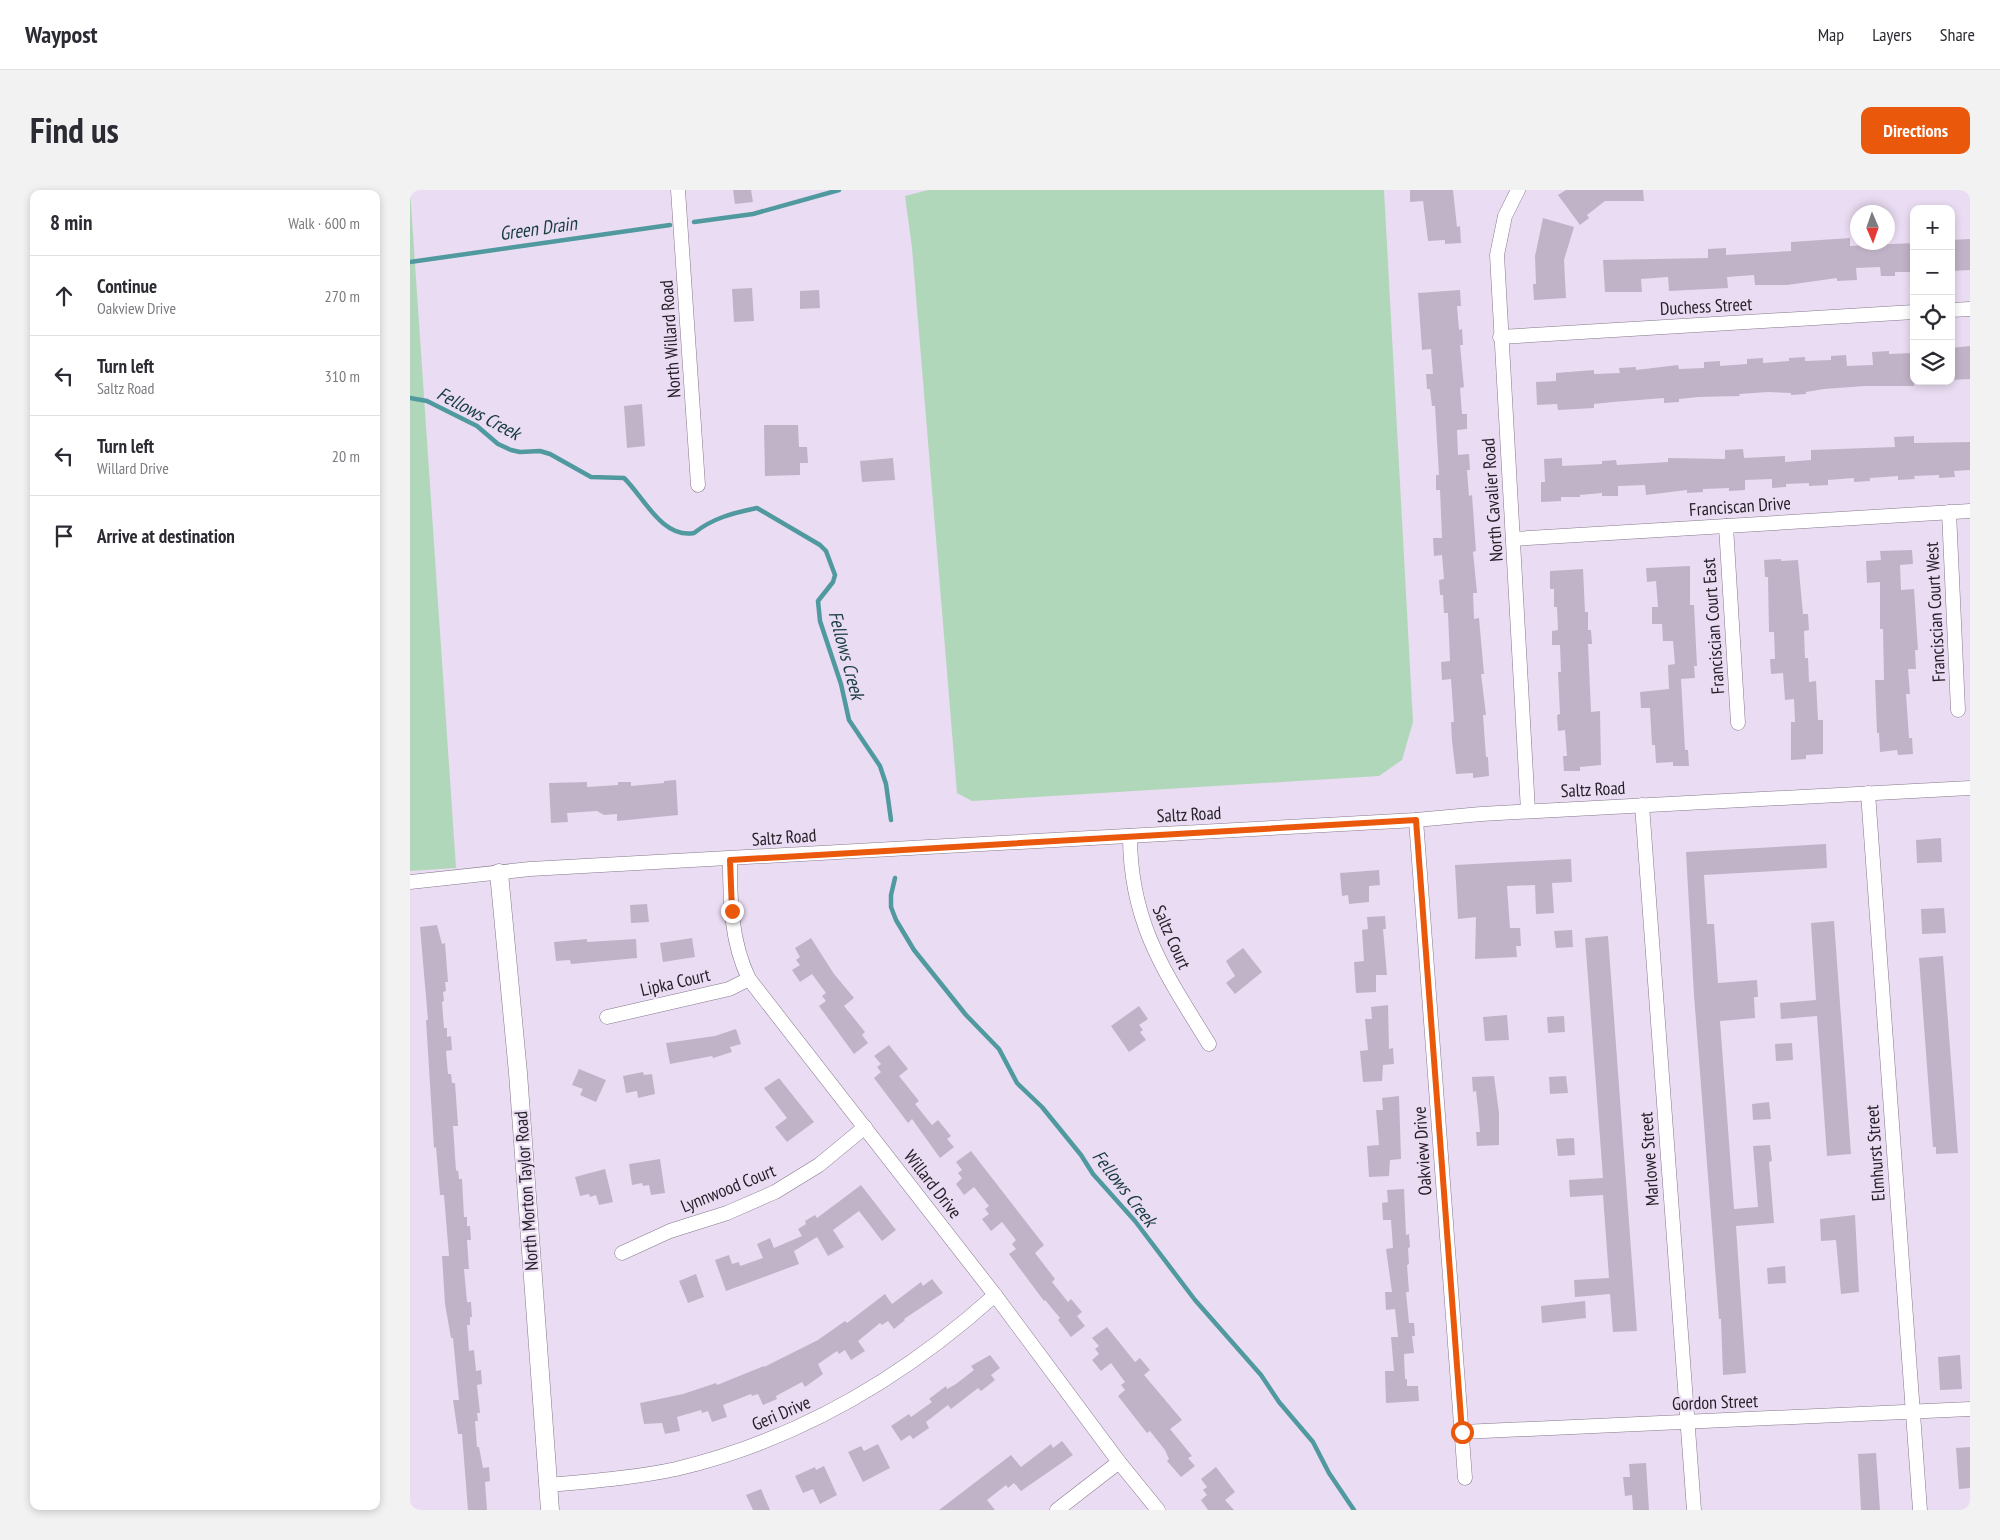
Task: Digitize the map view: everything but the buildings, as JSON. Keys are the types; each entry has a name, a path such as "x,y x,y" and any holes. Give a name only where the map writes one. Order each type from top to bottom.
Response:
{"street":[{"name":"North Willard Road","path":"678,190 698,485"},
{"name":"North Cavalier Road","path":"1518,190 1505,216 1499,236 1498,255 1500,337 1528,811"},
{"path":"1955,310 1970,309"},
{"name":"Duchess Street","path":"1500,337 1910,312"},
{"name":"Franciscan Drive","path":"1513,539 1970,511"},
{"name":"Franciscian Court West","path":"1949,512 1958,710"},
{"name":"Franciscian Court East","path":"1726,526 1738,723"},
{"name":"Saltz Road","path":"410,882 499,873 1416,820 1528,811 1970,788"},
{"name":"Elmhurst Street","path":"1868,793 1920,1510"},
{"name":"Marlowe Street","path":"1642,805 1694,1510"},
{"name":"Oakview Drive","path":"1416,820 1465,1478"},
{"name":"Saltz Court","path":"1130,836 1132,882 1143,926 1162,967 1209,1044"},
{"name":"Willard Drive","path":"730,860 734,936 740,960 749,979 995,1295 1119,1462 1158,1510"},
{"name":"North Morton Taylor Road","path":"499,873 518,1073 550,1510"},
{"name":"Lipka Court","path":"607,1017 729,989 749,979"},
{"name":"Lynnwood Court","path":"622,1254 670,1231 727,1213 774,1192 819,1165 865,1127"},
{"name":"Geri Drive","path":"549,1485 621,1478 675,1469 731,1454 780,1436 838,1408 897,1373 943,1340 995,1295"},
{"name":"Gordon Street","path":"1462,1432 1970,1409"},
{"path":"1057,1510 1119,1462"}],"green space":[{"path":"410,190 456,868 410,871"},
{"path":"928,190 1384,190 1413,722 1402,760 1379,776 972,801 957,793 912,248 905,196"}],"waterway":[{"name":"Green Drain","path":"694,222 753,214 839,190"},
{"name":"Green Drain","path":"410,262 670,225"},
{"name":"Fellows Creek","path":"410,398 427,401 477,426 498,444 511,450 520,452 540,451 550,454 591,477 624,478 663,523 683,533 694,533 708,523 757,508 820,545 826,551 835,575 833,582 818,601 820,621 841,684 849,720 880,766 886,784 891,820"},
{"name":"Fellows Creek","path":"895,878 891,895 891,907 896,920 914,950 966,1015 999,1049 1017,1083 1042,1107 1081,1155 1093,1174 1135,1221 1195,1300 1261,1375 1279,1402 1313,1442 1329,1473 1354,1510"}],"route":[{"path":"732,911 730,860 1416,820 1462,1432"}]}
